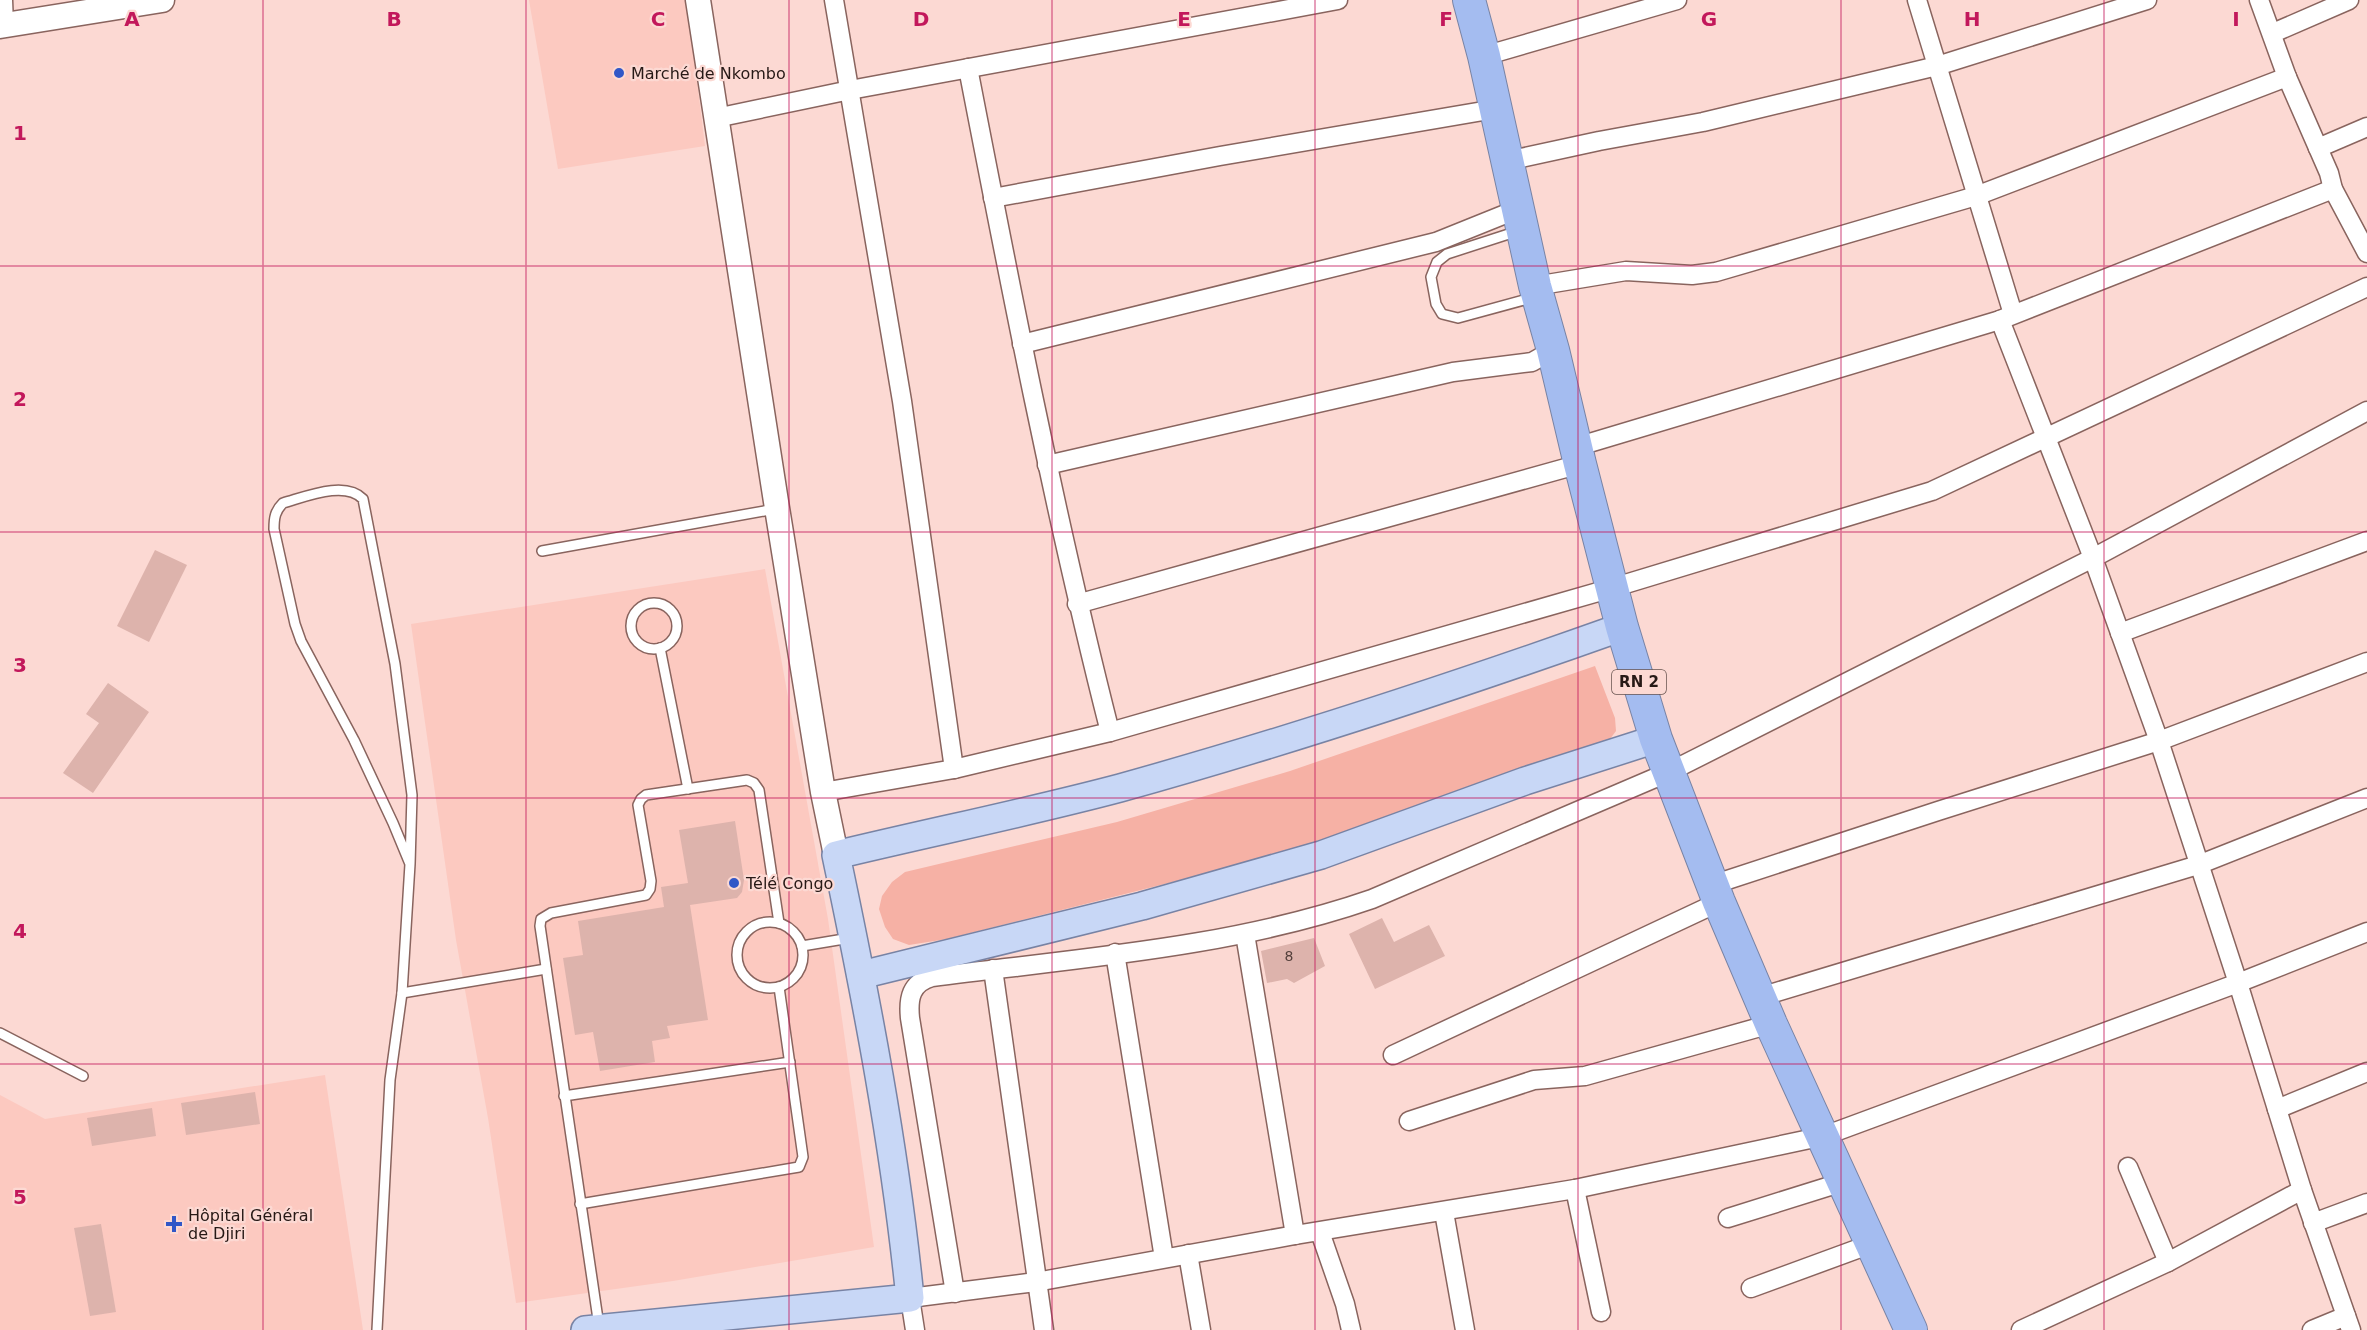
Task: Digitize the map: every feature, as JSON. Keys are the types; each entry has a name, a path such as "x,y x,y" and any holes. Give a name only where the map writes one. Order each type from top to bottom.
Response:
{"highway":[{"name":"RN 2","path":"1469,0 1578,455 1622,627 1656,739 1715,893 1911,1330"}],"main road":[{"path":"592,1329 910,1298 896,1177 861,975 836,855 1117,788 1216,760 1481,678 1622,627"},
{"path":"861,975 1142,906 1321,855 1525,781 1656,739"}],"street":[{"path":"3,0 2,25 162,0"},
{"path":"698,0 777,508 836,855"},
{"path":"834,0 902,401 954,769"},
{"path":"716,118 850,90 1338,0"},
{"path":"1484,56 1677,0"},
{"path":"1917,0 1976,196 2007,317 2045,438 2093,558 2159,741 2238,983 2302,1190 2348,1323 2312,1330"},
{"path":"1507,161 1703,122 1937,66 2147,0"},
{"path":"2259,0 2273,33 2287,77 2329,173 2333,189 2367,253"},
{"path":"2273,33 2349,0"},
{"path":"968,68 1047,465 1077,604 1110,732"},
{"path":"1537,291 1626,271 1692,275 1716,272 1976,196 2287,77"},
{"path":"993,198 1495,109"},
{"path":"2318,148 2367,127"},
{"path":"1077,604 1578,455 2007,317 2333,189"},
{"path":"1022,344 1436,242 1520,219"},
{"path":"824,792 954,769 1110,732 1612,588 1932,491 2367,287"},
{"path":"1047,465 1453,372 1532,362 1553,350"},
{"path":"955,1293 909,1005 913,988 924,979 1245,934 1335,911 1372,898 1669,772 2093,558 2367,411"},
{"path":"2120,633 2367,541"},
{"path":"1393,1055 1715,893 1938,811 2159,741 2367,662"},
{"path":"1409,1121 1534,1080 1585,1076 1766,1011 2198,865 2367,798"},
{"path":"915,1330 910,1298 1036,1282 1295,1235 1575,1189 1824,1136 2238,983 2367,932"},
{"path":"1245,934 1295,1235"},
{"path":"1115,953 1164,1258"},
{"path":"993,969 1044,1330"},
{"path":"2277,1109 2367,1072"},
{"path":"2128,1167 2168,1262"},
{"path":"1728,1218 1844,1182"},
{"path":"1575,1189 1601,1312"},
{"path":"2021,1330 2168,1262 2302,1190"},
{"path":"2313,1223 2367,1203"},
{"path":"1444,1212 1465,1330"},
{"path":"1320,1232 1346,1304 1351,1330"},
{"path":"1751,1288 1871,1244"},
{"path":"1188,1254 1201,1330"}],"lane":[{"path":"1520,219 1437,262 1431,277 1436,304 1442,314 1458,318 1537,291"},
{"path":"377,1330 390,1080 402,993 410,864 412,795 395,664 363,499 357,492 338,489 283,503 274,518 274,529 295,624 393,823 410,864"},
{"path":"542,551 777,508"},
{"path":"648,604 667,608 672,612 677,624 674,636 666,646 660,648 647,648 641,645 631,629 634,616 648,604"},
{"path":"660,648 688,789"},
{"path":"592,1329 580,1204 546,969 541,919 551,913 646,895 651,881 638,805 646,795 747,780 754,783 759,790 779,923"},
{"path":"770,921 794,931 802,946 801,966 796,975 779,987 760,987 752,983 739,969 736,959 739,941 752,927 770,921"},
{"path":"802,946 853,937"},
{"path":"402,993 546,969"},
{"path":"580,1204 799,1167 803,1157 779,987"},
{"path":"0,1033 83,1076"},
{"path":"564,1096 790,1062"}],"shaded area":[{"name":"Marché de Nkombo","path":"529,0 687,0 705,146 558,169"},
{"path":"765,569 828,919 874,1247 673,1281 516,1303 488,1118 456,940 411,624"},
{"path":"1595,666 1615,718 1616,731 1610,739 1571,754 1326,840 1224,869 947,939 909,945 893,939 885,927 879,909 882,896 892,882 905,872 1117,822 1290,771"},
{"name":"Hôpital Général de Djiri","path":"325,1075 363,1330 0,1330 0,1095 45,1119"}],"building":[{"path":"155,550 187,565 149,642 117,626"},
{"path":"108,683 149,712 93,793 63,773 99,723 86,714"},
{"path":"735,821 744,880 742,892 737,898 690,905 708,1020 667,1026 670,1038 652,1041 655,1062 600,1071 593,1032 575,1035 563,958 583,955 578,921 664,907 661,887 688,883 679,830"},
{"path":"1382,918 1394,942 1429,925 1445,956 1375,989 1349,934"},
{"path":"1314,938 1325,966 1294,983 1287,979 1267,983 1261,951"},
{"path":"255,1092 260,1124 186,1135 181,1103"},
{"path":"152,1108 156,1136 92,1146 87,1118"},
{"path":"101,1224 116,1312 90,1316 74,1228"}],"place":[{"name":"Marché de Nkombo","path":"619,73"},
{"name":"Télé Congo","path":"734,883"},
{"name":"Hôpital Général de Djiri","path":"174,1224"}]}
